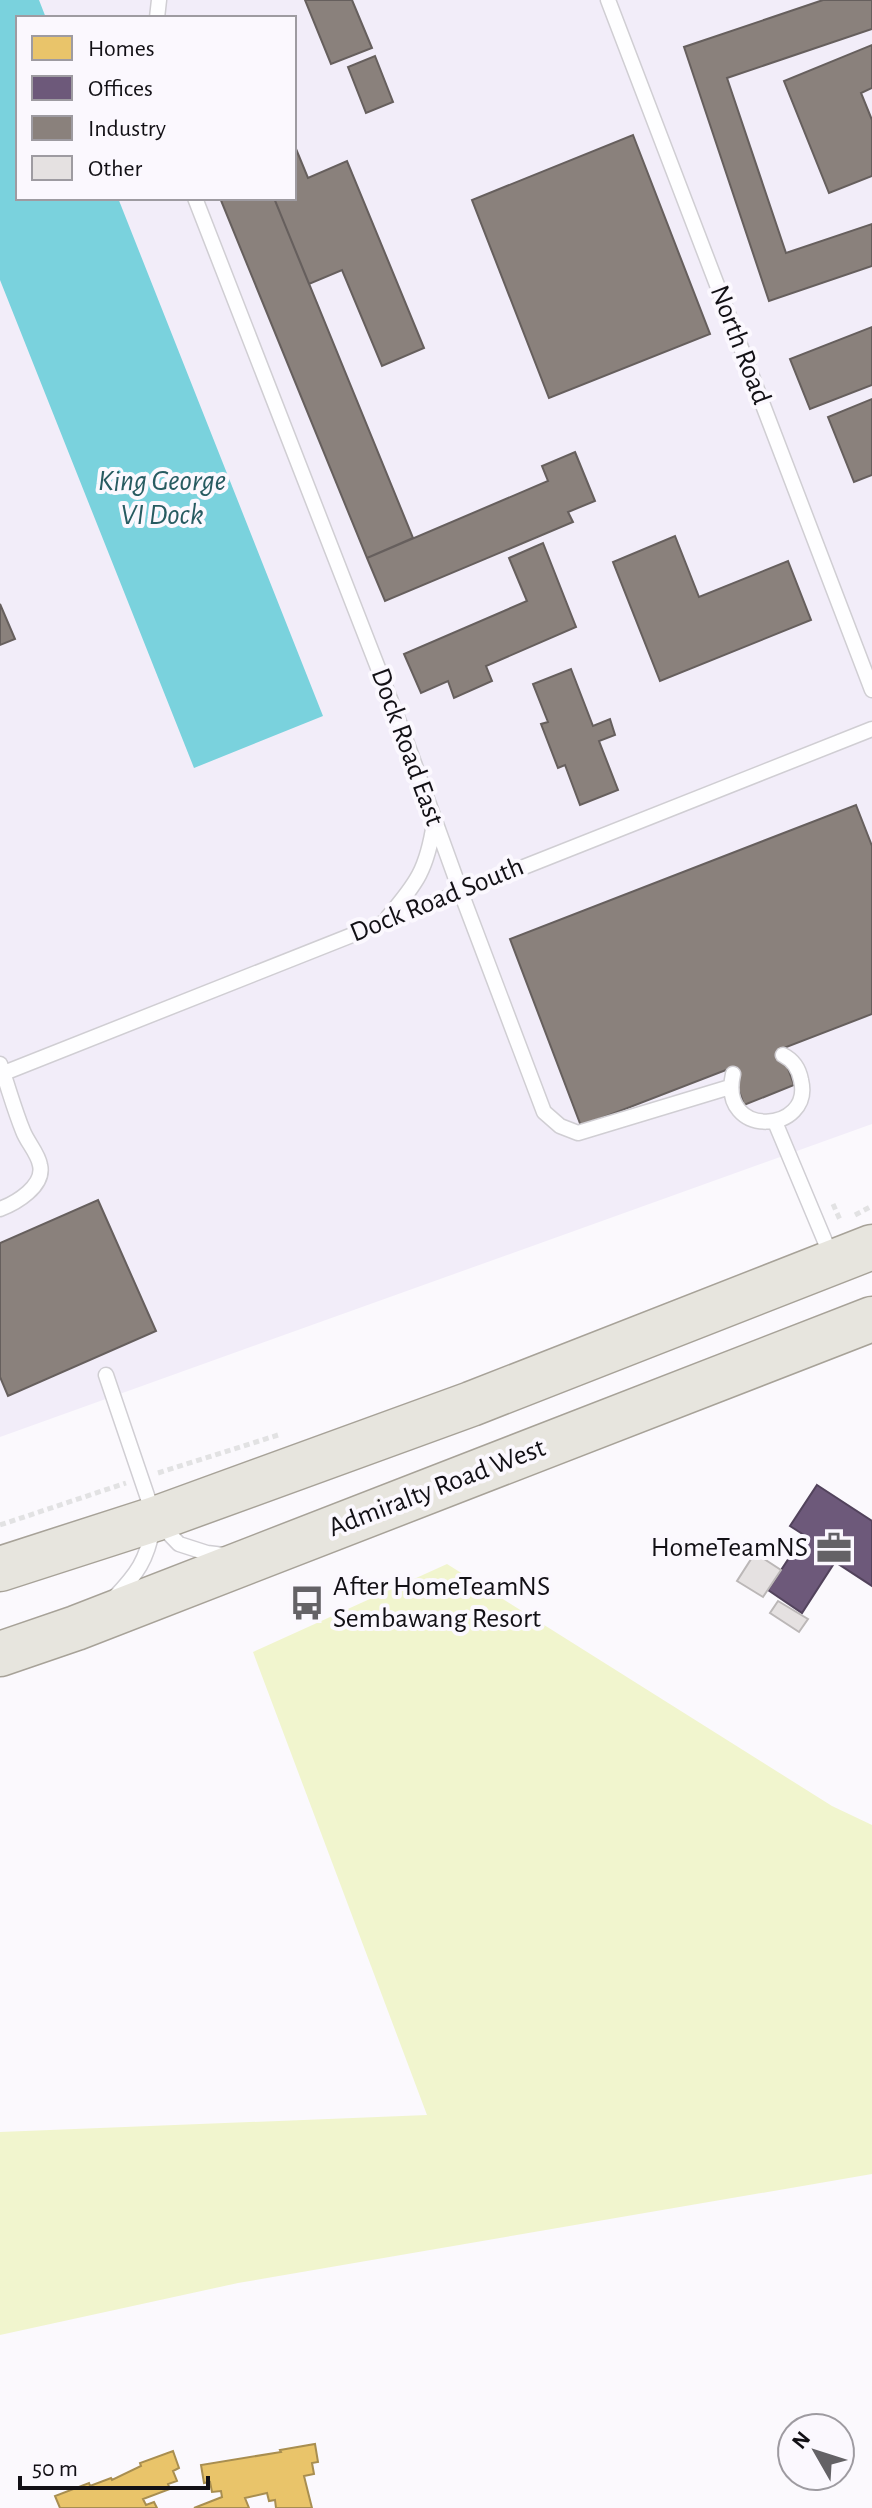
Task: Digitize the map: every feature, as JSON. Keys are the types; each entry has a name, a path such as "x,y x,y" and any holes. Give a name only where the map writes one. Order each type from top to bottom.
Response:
{"main road":[{"path":"0,1569 155,1519 471,1404 853,1254"},
{"name":"Admiralty Road West","path":"0,1654 264,1556 872,1319"},
{"path":"471,1404 481,1428 498,1440 525,1443 583,1431"}],"lane":[{"name":"North Road","path":"608,0 872,690"},
{"name":"Dock Road East","path":"196,200 396,713 544,1112 560,1126 578,1133 731,1080 734,1103 744,1116 758,1123 775,1122"},
{"name":"Dock Road South","path":"1,1071 872,729"},
{"path":"385,920 417,882 430,852 435,821"},
{"path":"783,1055 799,1070 803,1086 799,1102 789,1115 775,1122 853,1254"},
{"path":"0,1209 13,1204 31,1189 39,1178 41,1166 23,1132 1,1071"},
{"path":"106,1375 155,1519 179,1544 207,1553 235,1557 264,1556"},
{"path":"76,1628 110,1602 134,1577 149,1553 155,1519"}],"shaded area":[{"path":"0,0 872,0 872,1124 0,1437"}],"green space":[{"path":"447,1564 832,1806 872,1825 872,2174 238,2283 0,2335 0,2132 427,2115 253,1652"}],"water":[{"name":"King George VI Dock","path":"0,0 39,0 45,16 16,16 16,200 119,200 323,716 194,768 0,280"}],"building: Homes":[{"path":"315,2444 318,2462 312,2463 314,2474 304,2476 312,2508 276,2508 275,2500 269,2501 267,2493 245,2498 249,2508 194,2508 222,2497 221,2491 212,2492 210,2482 204,2483 201,2465"},
{"path":"173,2451 179,2468 173,2471 177,2481 168,2484 170,2489 143,2499 146,2505 154,2502 157,2508 60,2508 55,2496 89,2483 90,2486 112,2480 141,2466 140,2463"}],"building: Offices":[{"name":"HomeTeamNS","path":"817,1485 872,1521 872,1586 835,1562 802,1613 768,1590 804,1535 790,1526"}],"building: Industry":[{"path":"305,0 352,0 372,48 331,64"},
{"path":"823,0 872,0 872,29 727,78 786,253 872,224 872,266 769,301 684,47"},
{"path":"872,45 872,88 861,93 872,120 872,176 829,193 784,81"},
{"path":"375,56 393,102 366,113 348,67"},
{"path":"633,135 710,334 549,398 472,200"},
{"path":"296,149 308,178 347,161 424,348 382,366 342,270 309,284 275,200 296,200"},
{"path":"221,200 275,200 413,538 367,558"},
{"path":"872,327 872,385 810,409 790,359"},
{"path":"872,399 872,475 854,482 828,417"},
{"path":"575,452 595,501 568,512 573,522 385,601 367,558 548,481 542,466"},
{"path":"675,536 699,597 788,561 811,620 660,681 613,562"},
{"path":"543,543 576,627 486,666 492,681 454,698 448,681 421,693 404,654 527,601 509,558"},
{"path":"0,604 15,639 0,645"},
{"path":"571,669 593,726 610,719 615,735 599,741 618,790 580,805 565,765 558,768 541,724 548,722 533,684"},
{"path":"856,805 872,846 872,1014 781,1049 794,1085 744,1105 731,1068 581,1126 510,939"},
{"path":"98,1200 156,1331 8,1396 0,1377 0,1243"}],"building: Other":[{"path":"755,1553 781,1570 763,1597 737,1581"},
{"path":"778,1601 808,1619 799,1632 770,1613"}],"place":[{"name":"HomeTeamNS","path":"834,1548"},
{"name":"After HomeTeamNS Sembawang Resort","path":"307,1603"}]}
